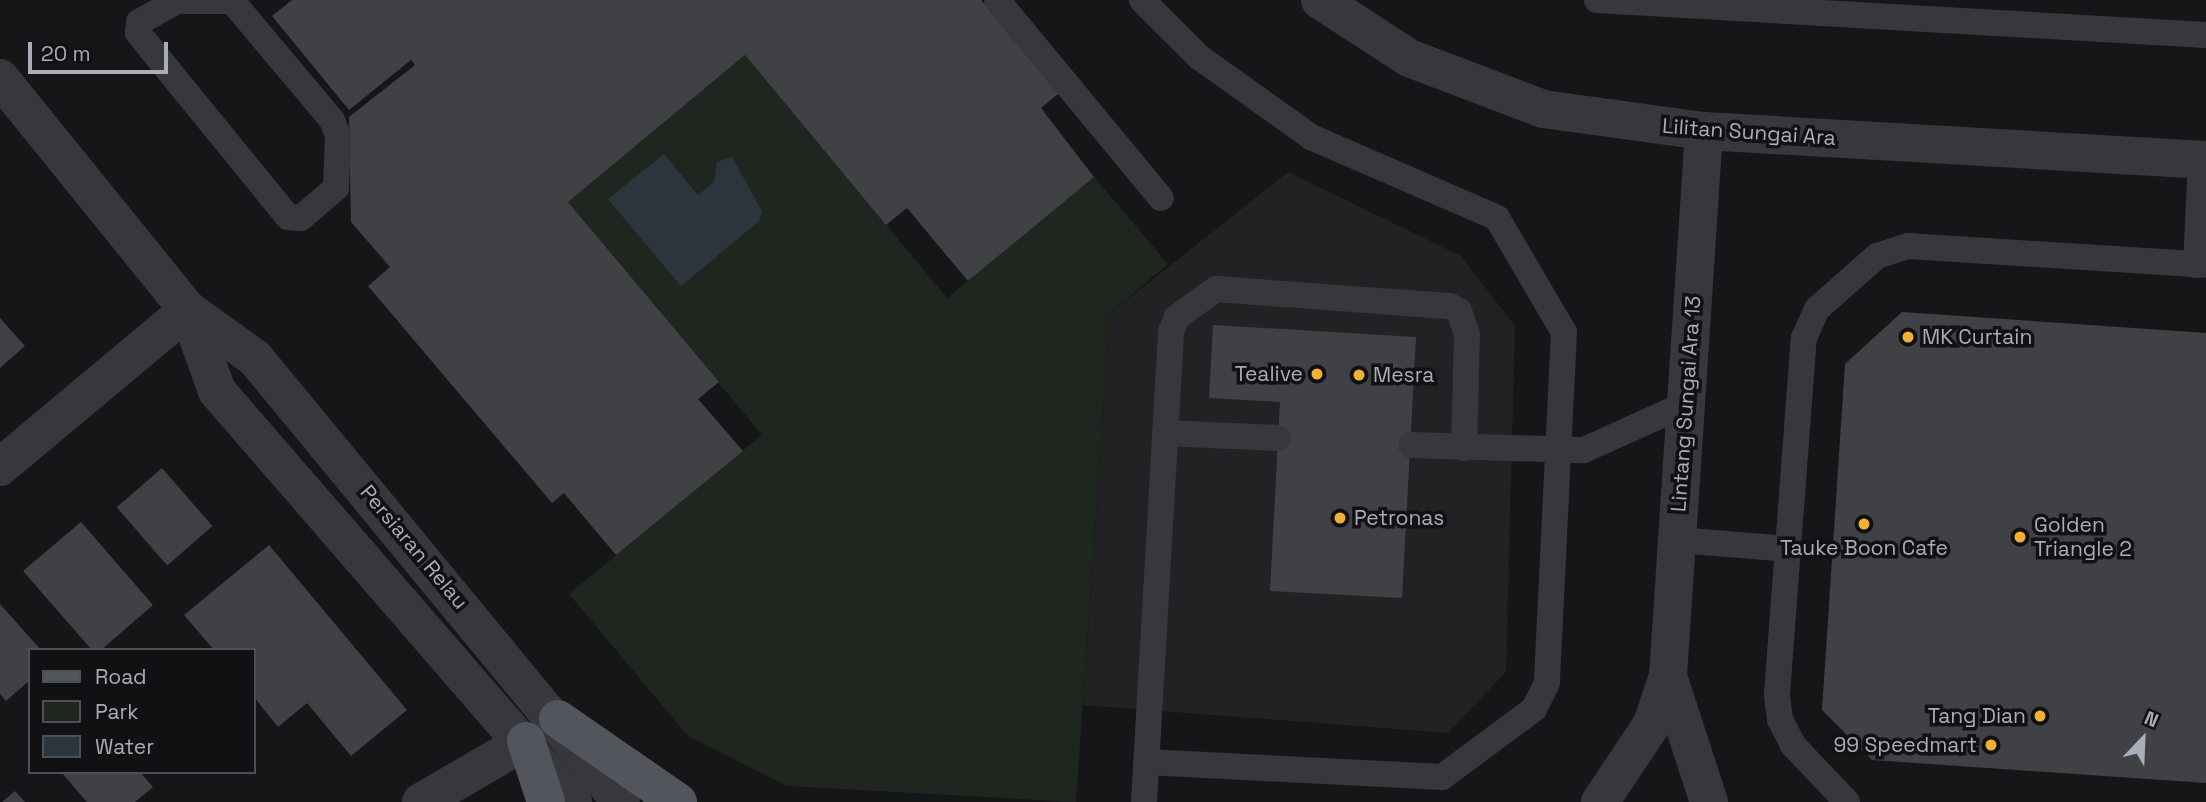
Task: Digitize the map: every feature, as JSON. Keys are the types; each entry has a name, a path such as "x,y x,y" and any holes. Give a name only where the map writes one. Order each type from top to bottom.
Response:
{"main road":[{"path":"558,719 678,802"},
{"path":"526,741 546,802"}],"street":[{"name":"Lilitan Sungai Ara","path":"1320,0 1409,58 1489,93 1582,116 1704,131 2204,160"},
{"name":"Persiaran Relau","path":"0,78 188,310 255,358 558,719 621,802"},
{"name":"Lintang Sungai Ara 13","path":"1600,802 1652,724 1668,676 1704,131"},
{"name":"Persiaran Relau","path":"188,310 217,391 526,741 573,802"},
{"path":"0,467 188,310"},
{"name":"Lintang Sungai Ara 13","path":"1668,676 1709,802"},
{"path":"421,802 526,741"}],"lane":[{"path":"997,0 1161,198"},
{"path":"1142,0 1199,57 1311,137 1497,218 1561,319 1558,452 1547,683 1534,709 1464,766 1442,777 1146,762"},
{"path":"1597,0 2206,35"},
{"path":"232,1 336,128 336,188 294,220 136,27 167,2 232,1"},
{"path":"1847,802 1793,745 1780,720 1788,549 1804,338 1817,309 1877,256 1908,246 2201,265 2204,160"},
{"path":"1144,802 1173,324 1216,289 1440,302 1459,311 1467,334 1464,448"},
{"path":"1411,445 1558,452 1597,446 1686,404"},
{"path":"1165,433 1278,438"},
{"path":"1677,540 1788,549"}],"shaded area":[{"path":"1288,172 1461,256 1515,326 1506,672 1448,733 1083,705 1110,313"}],"green space":[{"path":"745,55 947,298 1094,177 1168,264 1110,313 1076,802 787,786 688,736 569,594 762,435 568,202"}],"water":[{"path":"664,154 698,195 714,182 717,162 732,157 762,211 759,221 681,286 608,199"}],"building":[{"path":"292,0 981,0 1059,93 1041,108 1094,177 968,281 907,208 886,225 745,55 568,202 719,382 698,399 743,451 616,555 564,493 552,503 368,286 390,267 351,222 349,117 415,65 411,60 349,110 272,16"},
{"name":"Golden Triangle 2","path":"1902,312 2206,333 2206,783 1872,760 1822,710 1845,364"},
{"path":"0,318 25,346 0,368"},
{"name":"Petronas","path":"1213,325 1416,337 1402,598 1270,591 1280,402 1209,398"},
{"path":"162,468 213,526 167,565 117,507"},
{"path":"81,522 153,605 103,648 90,648 23,571"},
{"path":"269,545 407,710 351,756 307,703 278,727 256,700 256,648 212,648 184,615"},
{"path":"0,604 39,648 28,648 28,682 6,701 0,694"},
{"path":"63,774 142,774 153,787 135,802 87,802"},
{"path":"15,791 25,802 2,802"}],"place":[{"name":"MK Curtain","path":"1908,337"},
{"name":"Tealive","path":"1317,374"},
{"name":"Mesra","path":"1359,375"},
{"name":"Petronas","path":"1340,518"},
{"name":"Tauke Boon Cafe","path":"1864,524"},
{"name":"Golden Triangle 2","path":"2020,537"},
{"name":"Tang Dian","path":"2040,716"},
{"name":"99 Speedmart","path":"1991,745"}]}
